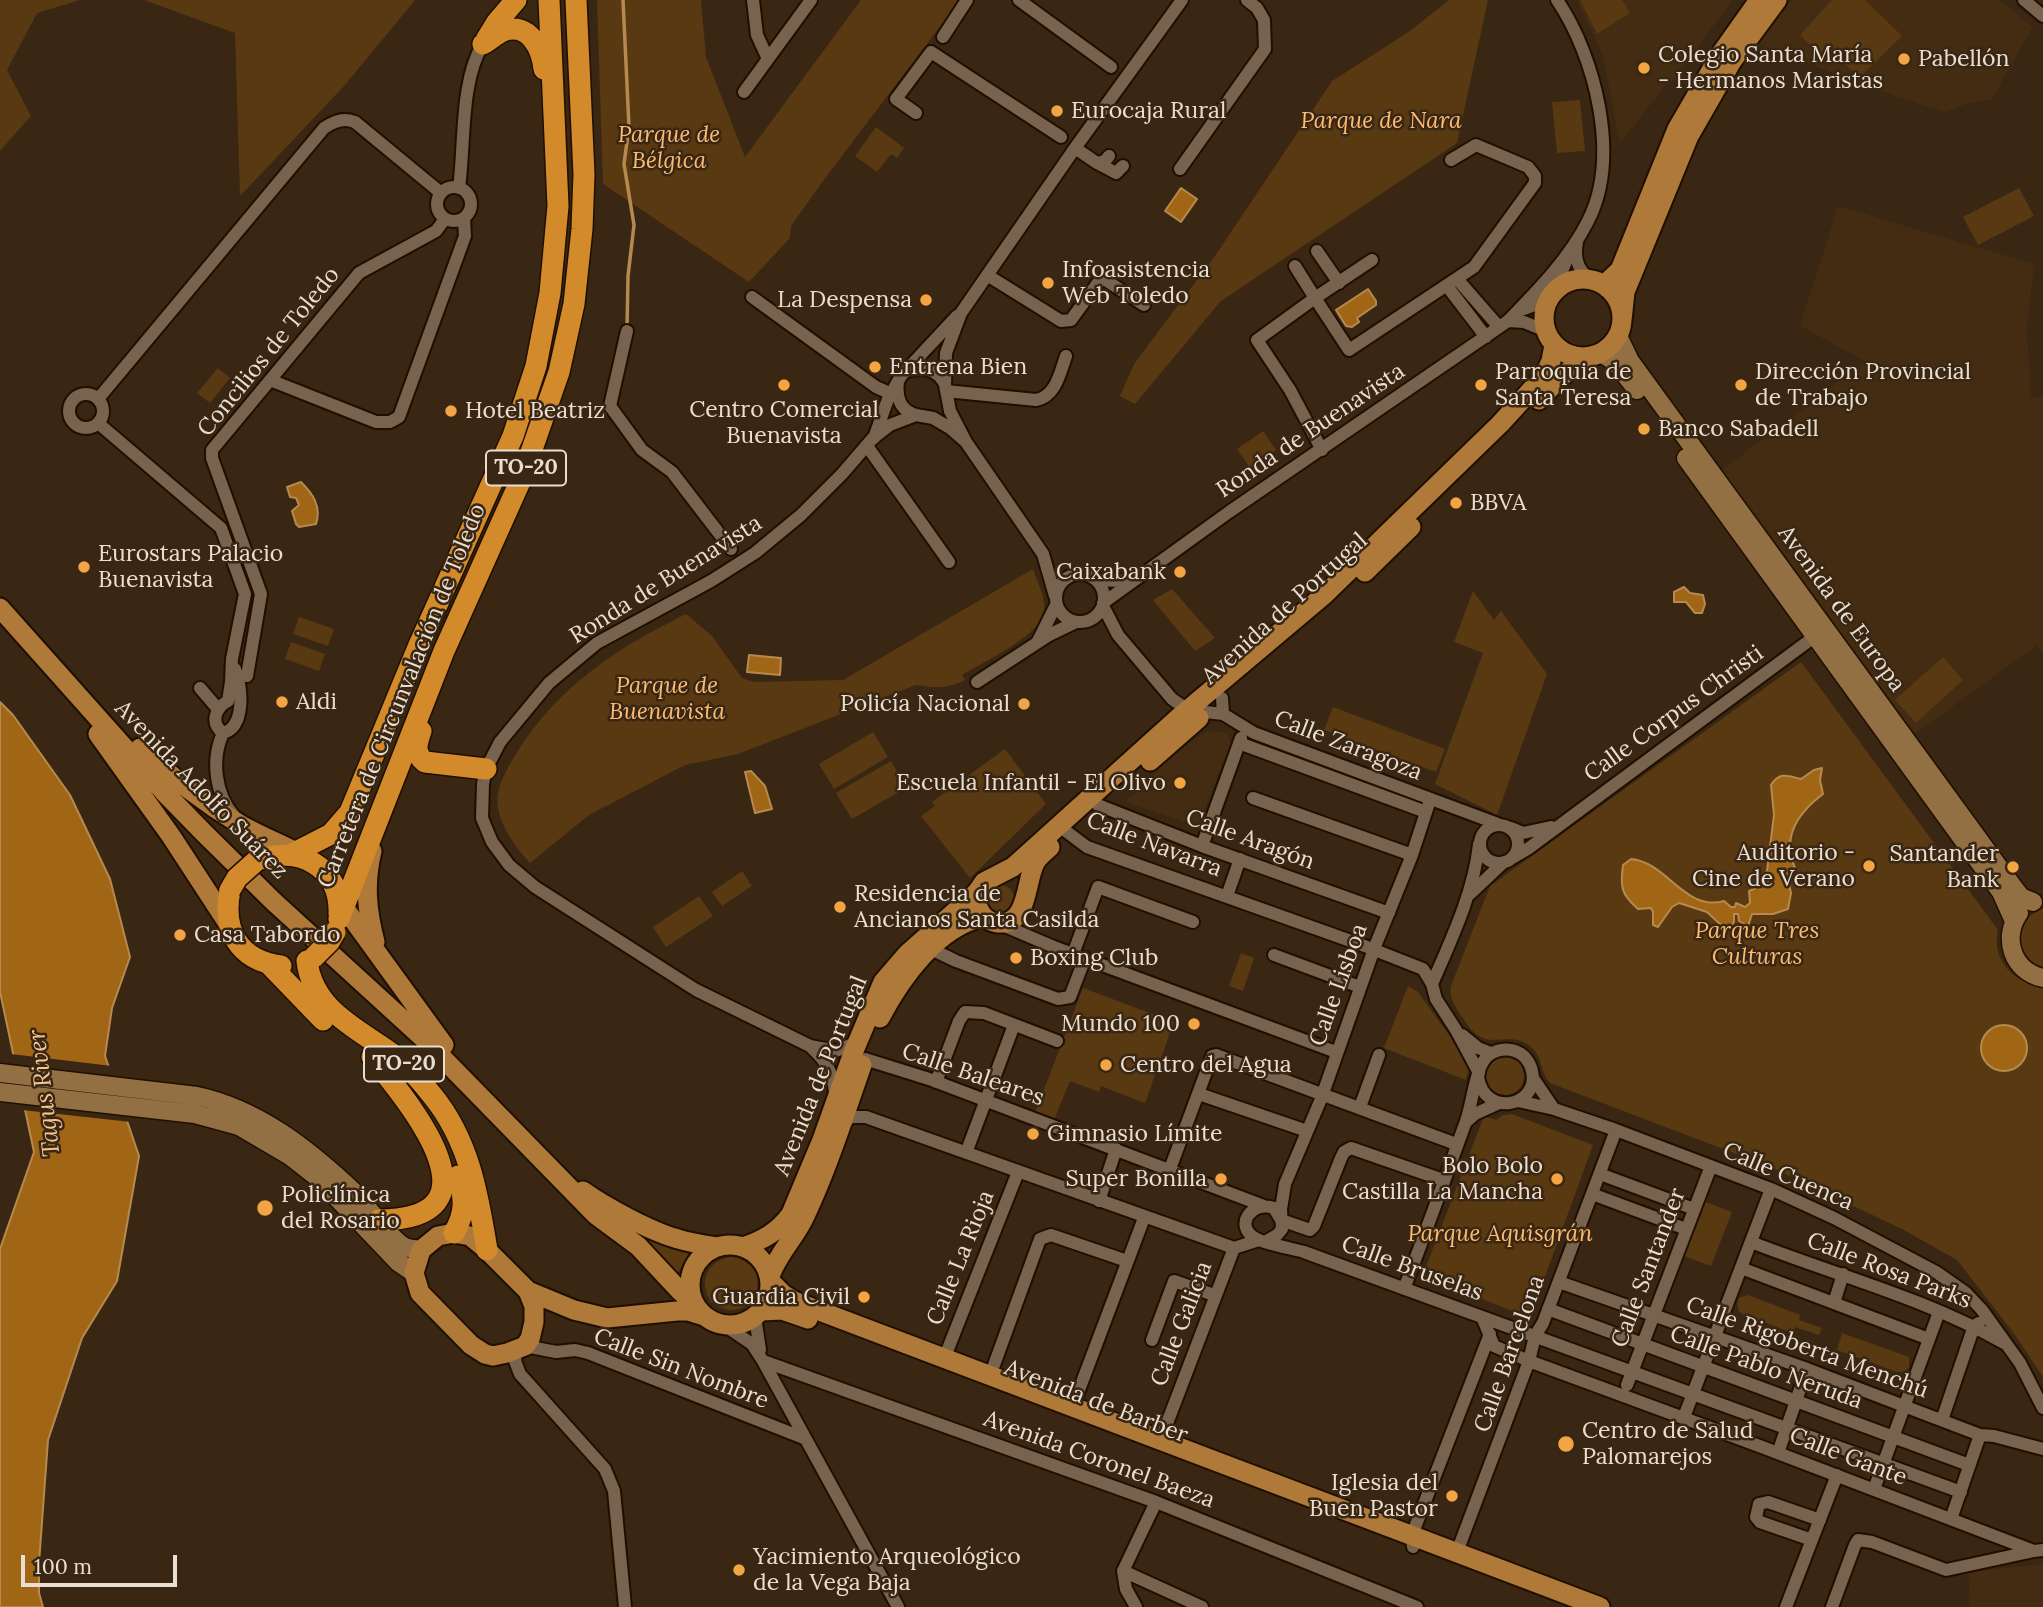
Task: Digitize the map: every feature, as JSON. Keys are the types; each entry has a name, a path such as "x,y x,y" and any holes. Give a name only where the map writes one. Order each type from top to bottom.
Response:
{"highway":[{"path":"484,44 497,22 516,0"},
{"name":"Carretera de Circunvalación de Toledo","path":"229,925 227,907 230,890 245,868 268,856 297,854 331,834 350,812 409,667 513,436 536,366 550,293 558,206 549,0"},
{"name":"Carretera de Circunvalación de Toledo","path":"310,959 329,942 457,620 523,475 547,412 567,341 579,268 583,215 584,174 576,0"},
{"path":"484,44 503,31 510,30 518,30 534,38 541,55 547,103 556,135"},
{"path":"457,620 456,640 416,752 419,758 432,764 486,769"},
{"name":"Carretera de Circunvalación de Toledo","path":"297,854 312,862 330,878 339,914"},
{"name":"TO-20","path":"229,925 239,946 268,964 336,1033 372,1057 421,1102 453,1160 463,1190 464,1214 454,1233"},
{"path":"268,964 282,966 310,959"},
{"name":"TO-20","path":"310,959 314,987 339,1018 405,1064 446,1114 473,1175 487,1250"},
{"path":"372,1057 407,1100 435,1146 443,1182 435,1202 421,1214 403,1219 379,1220"}],"main road":[{"path":"1598,283 1620,270 1677,128 1720,54 1759,0"},
{"path":"1620,328 1620,307 1614,295 1598,283 1579,279 1565,283 1551,296 1544,310 1550,338 1570,355 1594,355 1611,346 1620,328 1625,292 1689,136 1731,63 1777,0"},
{"name":"Avenida de Europa","path":"1620,328 1630,361 2007,878 2021,897 2038,900"},
{"name":"Avenida de Portugal","path":"743,1247 770,1235 785,1223 791,1214 844,1096 883,982 897,965 977,892 984,882 1013,867 1207,711 1500,424 1544,376 1551,361 1550,338"},
{"name":"Avenida de Europa","path":"1594,355 1615,362 1629,379 2001,892 2014,921"},
{"name":"Avenida de Portugal","path":"861,1050 907,973 931,949 961,924 970,920 1013,920 1021,907 1036,860 1332,604 1561,377 1594,355"},
{"name":"Avenida Adolfo Suárez","path":"0,608 164,792 205,834 273,901 470,1083 596,1215 638,1247 692,1298"},
{"path":"55,668 164,771 243,826 297,854"},
{"path":"55,668 229,925"},
{"path":"378,954 366,902 367,876 372,849 401,760"},
{"path":"998,875 1014,879 1023,892 1021,907"},
{"path":"977,892 977,905 991,920"},
{"name":"Avenida de Europa","path":"2038,900 2025,907 2014,921 2010,943 2013,955 2028,972 2043,978"},
{"path":"339,914 378,954 470,1083"},
{"path":"0,1073 196,1105 290,1156 325,1185 387,1250 414,1273"},
{"path":"0,1091 196,1105 218,1100 282,1133 336,1177 399,1243 421,1251"},
{"name":"Avenida de Portugal","path":"772,1273 803,1221 840,1131 844,1096"},
{"name":"Avenida Adolfo Suárez","path":"556,1172 600,1203 663,1234 717,1247"},
{"path":"454,1233 470,1237 487,1250 528,1291 532,1298 534,1315 534,1330 530,1339 520,1348 492,1356 471,1345 420,1293 414,1273 416,1258 438,1236 454,1233"},
{"path":"528,1291 564,1306 607,1318 688,1311 692,1298 691,1273 701,1257 717,1247 743,1247 760,1258 772,1273 769,1297 758,1314 735,1325 724,1325 692,1298 671,1301 649,1314"},
{"name":"Avenida de Barber","path":"772,1273 791,1299 1161,1439 1568,1607"},
{"path":"534,1315 548,1307 564,1306"},
{"name":"Avenida de Barber","path":"758,1314 773,1309 792,1312 1412,1541 1457,1552 1600,1607"}],"street":[{"path":"753,0 757,35 768,59"},
{"path":"744,92 811,0"},
{"path":"943,37 967,0"},
{"path":"1019,0 1111,67"},
{"name":"Ronda de Buenavista","path":"870,442 898,382 941,331 961,313 1182,0"},
{"path":"1180,169 1265,49 1264,20 1257,8 1247,0"},
{"name":"Ronda de Buenavista","path":"1508,320 1574,244 1588,223 1602,174 1601,125 1590,70 1565,13 1556,0"},
{"path":"2024,0 2043,16"},
{"path":"459,188 468,89 473,64 484,44"},
{"path":"916,113 896,99 931,52 1061,138"},
{"path":"98,399 324,128 331,123 345,120 355,122 441,193"},
{"path":"1294,265 1349,350 1452,283 1474,267 1535,183 1535,176 1528,167 1476,145 1451,160"},
{"path":"1076,148 1112,172 1119,171 1123,166"},
{"path":"1097,163 1110,156"},
{"path":"449,188 459,188 468,194 471,205 468,215 455,222 445,219 438,211 437,205 441,193 449,188"},
{"name":"Concilios de Toledo","path":"247,676 261,594 212,458 212,450 359,273 436,231 445,219"},
{"path":"270,380 376,422 390,422 400,417 464,236 464,219"},
{"path":"1574,244 1579,268 1586,277 1598,283"},
{"name":"Ronda de Buenavista","path":"1103,605 1138,576 1508,320 1551,296 1574,244"},
{"path":"1317,251 1339,283"},
{"path":"1322,450 1290,390 1257,340 1372,260"},
{"path":"988,275 1061,321 1071,320 1100,280 1104,279 1144,305"},
{"path":"1452,283 1508,320 1524,322 1550,338"},
{"path":"1452,283 1486,337"},
{"path":"752,297 885,391"},
{"name":"Ronda de Buenavista","path":"961,313 946,353 945,390 950,411 966,442 1043,554 1074,575"},
{"path":"627,331 610,406 642,450 673,472 730,549"},
{"path":"906,371 917,368 932,370 939,375 945,390 1037,400 1045,398 1053,389 1066,356"},
{"name":"Ronda de Buenavista","path":"898,382 901,405 919,416 942,423 966,442"},
{"name":"Ronda de Buenavista","path":"861,1050 835,1051 810,1046 696,990 535,887 516,872 492,842 482,818 481,801 486,769 500,742 549,682 597,643 711,581 755,553 801,516 870,442 890,425 937,410 945,390"},
{"path":"89,395 98,399 103,408 98,423 89,428 79,427 70,414 71,404 78,397 89,395"},
{"path":"98,423 221,528 245,594 232,659 228,706 236,725 232,730 223,733 216,750 220,794 228,809 243,826"},
{"path":"870,442 949,562"},
{"name":"Ronda de Buenavista","path":"1043,554 1056,601"},
{"path":"976,682 1037,643 1098,614 1103,605 1103,592 1096,580 1083,574 1064,580 1058,587 1056,601 1037,643"},
{"name":"Ronda de Buenavista","path":"1096,580 1120,581 1138,576"},
{"path":"1056,601 1060,612 1068,620 1097,622 1116,632"},
{"name":"Calle Zaragoza","path":"1103,605 1116,632 1172,699 1207,711 1428,806"},
{"name":"Calle Corpus Christi","path":"1467,897 1508,860 1529,848 1558,825 1825,650"},
{"path":"200,688 228,706"},
{"path":"223,733 218,729 215,720 228,706"},
{"path":"1202,846 1246,728"},
{"name":"Calle Zaragoza","path":"1239,743 1428,806 1461,812 1505,826"},
{"path":"1252,798 1412,855"},
{"name":"Calle Aragón","path":"1098,805 1202,846 1389,913"},
{"name":"Calle Lisboa","path":"1282,1224 1286,1184 1412,855 1428,806"},
{"path":"1432,984 1467,897 1478,860 1480,841 1487,828 1505,826 1518,843 1508,860 1488,859 1480,850 1480,841 1476,829 1461,812"},
{"name":"Calle Corpus Christi","path":"1505,826 1523,833 1558,825"},
{"name":"Calle Navarra","path":"1067,832 1087,847 1423,969"},
{"path":"1227,896 1240,859"},
{"path":"931,949 1058,999 1070,997 1098,887 1193,922"},
{"path":"1021,907 1024,935"},
{"path":"991,920 1024,935 1336,1052"},
{"path":"1274,955 1360,987"},
{"path":"1423,969 1439,968"},
{"path":"1423,969 1432,984 1436,999 1456,1030 1478,1075 1483,1093 1499,1104"},
{"path":"936,1082 965,1012 984,1013 1057,1041"},
{"path":"966,1153 1014,1026"},
{"path":"1456,1030 1478,1048 1491,1053"},
{"name":"Ronda de Buenavista","path":"810,1046 827,1064 844,1096 866,1117"},
{"path":"1404,1289 1466,1123 1478,1075 1485,1059 1491,1053 1508,1049 1523,1056 1532,1070 1531,1087 1518,1101 1499,1104 1475,1114 1466,1123"},
{"name":"Calle Baleares","path":"861,1050 936,1082 1266,1206"},
{"path":"1170,1169 1212,1056 1216,1055 1456,1144"},
{"path":"1360,1107 1379,1055"},
{"path":"1533,1078 1554,1109"},
{"path":"1199,1094 1307,1131"},
{"name":"Calle Cuenca","path":"1518,1101 1554,1109 1616,1130 1770,1189 1846,1224 1927,1266 1966,1293 1987,1317"},
{"path":"840,1131 850,1118 866,1117 1229,1247 1246,1226 1249,1213 1255,1208 1275,1208 1282,1224 1277,1235 1263,1241 1249,1233 1246,1226"},
{"name":"Calle Barcelona","path":"1457,1552 1529,1361 1535,1336 1559,1282 1616,1130"},
{"path":"1282,1224 1310,1230 1314,1226 1341,1158 1344,1152 1351,1148 1443,1180"},
{"path":"1099,1201 1116,1149"},
{"name":"Calle Santander","path":"1627,1385 1712,1166"},
{"name":"Calle La Rioja","path":"944,1359 1018,1172"},
{"path":"1600,1174 1694,1209"},
{"name":"Calle Lisboa","path":"1266,1206 1286,1184"},
{"path":"1684,1417 1770,1189"},
{"path":"1592,1194 1686,1230"},
{"path":"1073,1406 1144,1218"},
{"name":"Calle Bruselas","path":"1282,1224 1304,1252"},
{"path":"990,1376 1040,1239 1051,1235 1127,1261"},
{"name":"Calle Bruselas","path":"1263,1241 1304,1252 1961,1492"},
{"name":"Calle Galicia","path":"1161,1439 1214,1296 1229,1247 1263,1241"},
{"name":"Calle Rosa Parks","path":"1751,1242 1974,1326 2009,1346"},
{"path":"1741,1268 1929,1339"},
{"path":"1834,1303 1843,1275"},
{"path":"1152,1340 1174,1281 1214,1296"},
{"name":"Calle Rigoberta Menchú","path":"1559,1282 1807,1369 1980,1435 2043,1449"},
{"name":"Calle Pablo Neruda","path":"1548,1309 1969,1465"},
{"path":"1874,1489 1939,1312"},
{"path":"758,1314 757,1341 763,1361"},
{"path":"1412,1541 1490,1334 1482,1317"},
{"path":"1942,1420 1974,1326 1987,1317"},
{"name":"Calle Rosa Parks","path":"1987,1317 2009,1346 2043,1408"},
{"path":"724,1325 752,1344 763,1361 898,1607"},
{"name":"Calle Bruselas","path":"1490,1334 1507,1326"},
{"name":"Calle Gante","path":"1490,1334 1494,1346 1529,1361 2039,1550"},
{"path":"520,1348 514,1361 520,1374 605,1469 614,1491 625,1607"},
{"name":"Calle Sin Nombre","path":"520,1348 588,1353 806,1439"},
{"name":"Avenida Coronel Baeza","path":"763,1361 1156,1502 1417,1607"},
{"path":"1778,1453 1807,1369"},
{"path":"1951,1519 1980,1435"},
{"path":"1786,1607 1837,1475"},
{"path":"1136,1607 1126,1589 1123,1571 1156,1502"},
{"path":"1812,1540 1760,1522 1756,1517 1759,1504 1768,1502 1820,1520"},
{"path":"1832,1607 1858,1540 1872,1542 1946,1570 2039,1550"},
{"path":"1123,1571 1202,1607"}],"shaded area":[{"name":"Colegio Santa María - Hermanos Maristas","path":"1577,0 1733,0 1673,80 1668,82 1622,141 1619,141 1603,55"},
{"path":"1792,0 2000,0 2033,27 1992,99 1966,104 1946,112 1894,96 1757,44"},
{"path":"1838,206 2034,264 2027,329 2031,398 2043,396 2043,654 2036,646 1912,736 1721,471 1865,361 1800,326"},
{"name":"Escuela Infantil - El Olivo","path":"1209,731 1227,733 1231,743 1198,826 1125,802 1165,762"},
{"path":"2043,1564 2043,1607 1970,1607 1968,1572"}],"green space":[{"path":"0,0 80,0 37,13 7,70 31,116 0,151"},
{"path":"144,0 415,0 345,85 240,196 235,33"},
{"name":"Parque de Bélgica","path":"597,0 701,0 706,57 745,157 861,0 960,0 823,181 791,226 790,238 749,282 603,184"},
{"name":"Parque de Nara","path":"1449,0 1488,0 1457,143 1221,301 1135,404 1120,396 1134,364 1215,256 1332,81 1410,31"},
{"path":"1580,0 1622,0 1630,13 1597,34"},
{"path":"1832,0 1865,0 1902,36 1860,77 1837,58 1829,64 1800,35"},
{"path":"1580,100 1585,151 1557,153 1552,102"},
{"path":"876,127 904,148 897,158 891,154 877,172 855,156"},
{"path":"2019,188 2034,216 1978,245 1963,217"},
{"path":"218,368 230,378 210,403 197,393"},
{"path":"1263,431 1276,450 1250,468 1237,449"},
{"name":"Parque de Buenavista","path":"1033,569 1044,601 1044,612 1040,621 1033,630 1009,648 962,675 965,680 941,687 916,685 738,754 685,765 589,815 530,863 506,831 498,808 501,782 529,734 547,712 588,673 635,642 686,614 712,636 742,678 755,682 843,680"},
{"path":"1172,589 1215,638 1195,651 1153,600"},
{"path":"1473,591 1494,620 1501,611 1547,674 1497,815 1435,784 1483,653 1454,642"},
{"path":"299,617 334,629 328,646 293,634"},
{"path":"291,642 325,654 319,671 285,659"},
{"path":"1943,657 1963,680 1916,723 1895,700"},
{"name":"Parque Tres Culturas","path":"1801,662 1998,930 1998,952 2004,965 2021,980 2043,987 2043,1377 2013,1332 1957,1260 1904,1230 1773,1168 1550,1083 1530,1046 1517,1040 1491,1040 1479,1036 1467,1025 1452,999 1451,986 1490,886"},
{"path":"1333,707 1445,749 1436,772 1324,730"},
{"path":"873,732 888,757 834,789 819,764"},
{"path":"1005,749 1046,804 970,878 921,816 935,806 932,802"},
{"path":"891,761 906,788 852,819 836,793"},
{"path":"742,871 752,886 722,906 712,892"},
{"path":"1000,885 1010,889 1014,899 1010,909 1000,913 990,909 986,899 990,889"},
{"path":"699,896 713,916 666,947 653,927"},
{"path":"2043,909 2043,968 2026,956 2021,948 2020,938 2026,921"},
{"path":"1241,953 1254,958 1243,991 1229,986"},
{"path":"1408,986 1418,992 1467,1060 1469,1067 1466,1080 1384,1048"},
{"name":"Centro del Agua","path":"1083,988 1174,1022 1145,1103 1101,1086 1099,1092 1070,1081 1054,1120 1035,1113"},
{"path":"1505,1057 1519,1062 1524,1076 1519,1090 1505,1095 1491,1090 1486,1076 1491,1062"},
{"name":"Parque Aquisgrán","path":"1512,1114 1593,1145 1530,1318 1442,1283 1424,1272 1484,1116 1496,1120 1503,1115"},
{"path":"1703,1201 1732,1212 1711,1266 1681,1255"},
{"path":"627,1228 691,1249 678,1273"},
{"path":"732,1257 747,1263 755,1272 758,1283 749,1304 738,1309 726,1309 711,1302 705,1279 716,1262"},
{"path":"1748,1295 1800,1315 1799,1320 1822,1328 1819,1335 1795,1327 1793,1333 1742,1314 1737,1307 1738,1301"},
{"path":"1842,1333 1909,1357 1909,1367 1904,1372 1897,1372 1837,1350"}],"water":[{"path":"1181,188 1197,199 1181,222 1165,211"},
{"path":"1368,289 1376,305 1357,318 1359,322 1352,327 1346,326 1336,310"},
{"path":"301,482 315,500 318,517 316,524 299,527 292,511 299,505 296,498 290,497 287,487"},
{"path":"1684,587 1690,593 1703,595 1705,604 1702,613 1695,613 1686,602 1674,602 1674,592"},
{"path":"749,655 781,658 780,675 747,672"},
{"name":"Tagus River","path":"0,702 13,715 70,795 110,879 130,957 112,1008 105,1056 139,1156 117,1281 82,1338 48,1440 39,1563 39,1593 43,1607 0,1607 0,1249 34,1152 0,992"},
{"path":"1822,768 1820,780 1823,794 1800,817 1791,836 1791,857 1795,868 1787,877 1791,893 1788,909 1773,914 1752,914 1748,926 1739,921 1738,914 1734,914 1731,926 1720,924 1707,912 1679,903 1672,907 1658,927 1653,925 1651,908 1638,909 1628,899 1622,885 1623,865 1631,859 1655,868 1698,900 1724,901 1731,907 1735,907 1736,903 1745,907 1750,903 1749,891 1754,889 1767,871 1774,815 1771,785 1781,776 1801,779"},
{"path":"751,771 765,786 772,809 755,813 745,772"},
{"path":"2004,1025 2020,1032 2027,1048 2020,1064 2004,1071 1988,1064 1981,1048 1988,1032"}],"pier":[{"path":"11,1054 112,1066 131,1122 22,1110"}],"waterway":[{"path":"623,0 629,127 624,164 634,225 628,276 627,328"}],"place":[{"name":"Pabellón","path":"1904,59"},
{"name":"Colegio Santa María - Hermanos Maristas","path":"1644,68"},
{"name":"Eurocaja Rural","path":"1057,111"},
{"name":"Infoasistencia Web Toledo","path":"1048,283"},
{"name":"La Despensa","path":"926,300"},
{"name":"Entrena Bien","path":"875,367"},
{"name":"Centro Comercial Buenavista","path":"784,385"},
{"name":"Parroquia de Santa Teresa","path":"1481,385"},
{"name":"Dirección Provincial de Trabajo","path":"1741,385"},
{"name":"Hotel Beatriz","path":"451,411"},
{"name":"Banco Sabadell","path":"1644,429"},
{"name":"BBVA","path":"1456,503"},
{"name":"Eurostars Palacio Buenavista","path":"84,567"},
{"name":"Caixabank","path":"1180,572"},
{"name":"Aldi","path":"282,702"},
{"name":"Policía Nacional","path":"1024,704"},
{"name":"Escuela Infantil - El Olivo","path":"1180,783"},
{"name":"Auditorio - Cine de Verano","path":"1869,866"},
{"name":"Santander Bank","path":"2013,867"},
{"name":"Residencia de Ancianos Santa Casilda","path":"840,907"},
{"name":"Casa Tabordo","path":"180,935"},
{"name":"Boxing Club","path":"1016,958"},
{"name":"Mundo 100","path":"1194,1024"},
{"name":"Centro del Agua","path":"1106,1065"},
{"name":"Gimnasio Límite","path":"1033,1134"},
{"name":"Super Bonilla","path":"1221,1179"},
{"name":"Bolo Bolo Castilla La Mancha","path":"1557,1179"},
{"name":"Policlínica del Rosario","path":"265,1208"},
{"name":"Guardia Civil","path":"864,1297"},
{"name":"Centro de Salud Palomarejos","path":"1566,1444"},
{"name":"Iglesia del Buen Pastor","path":"1452,1496"},
{"name":"Yacimiento Arqueológico de la Vega Baja","path":"739,1570"}]}
